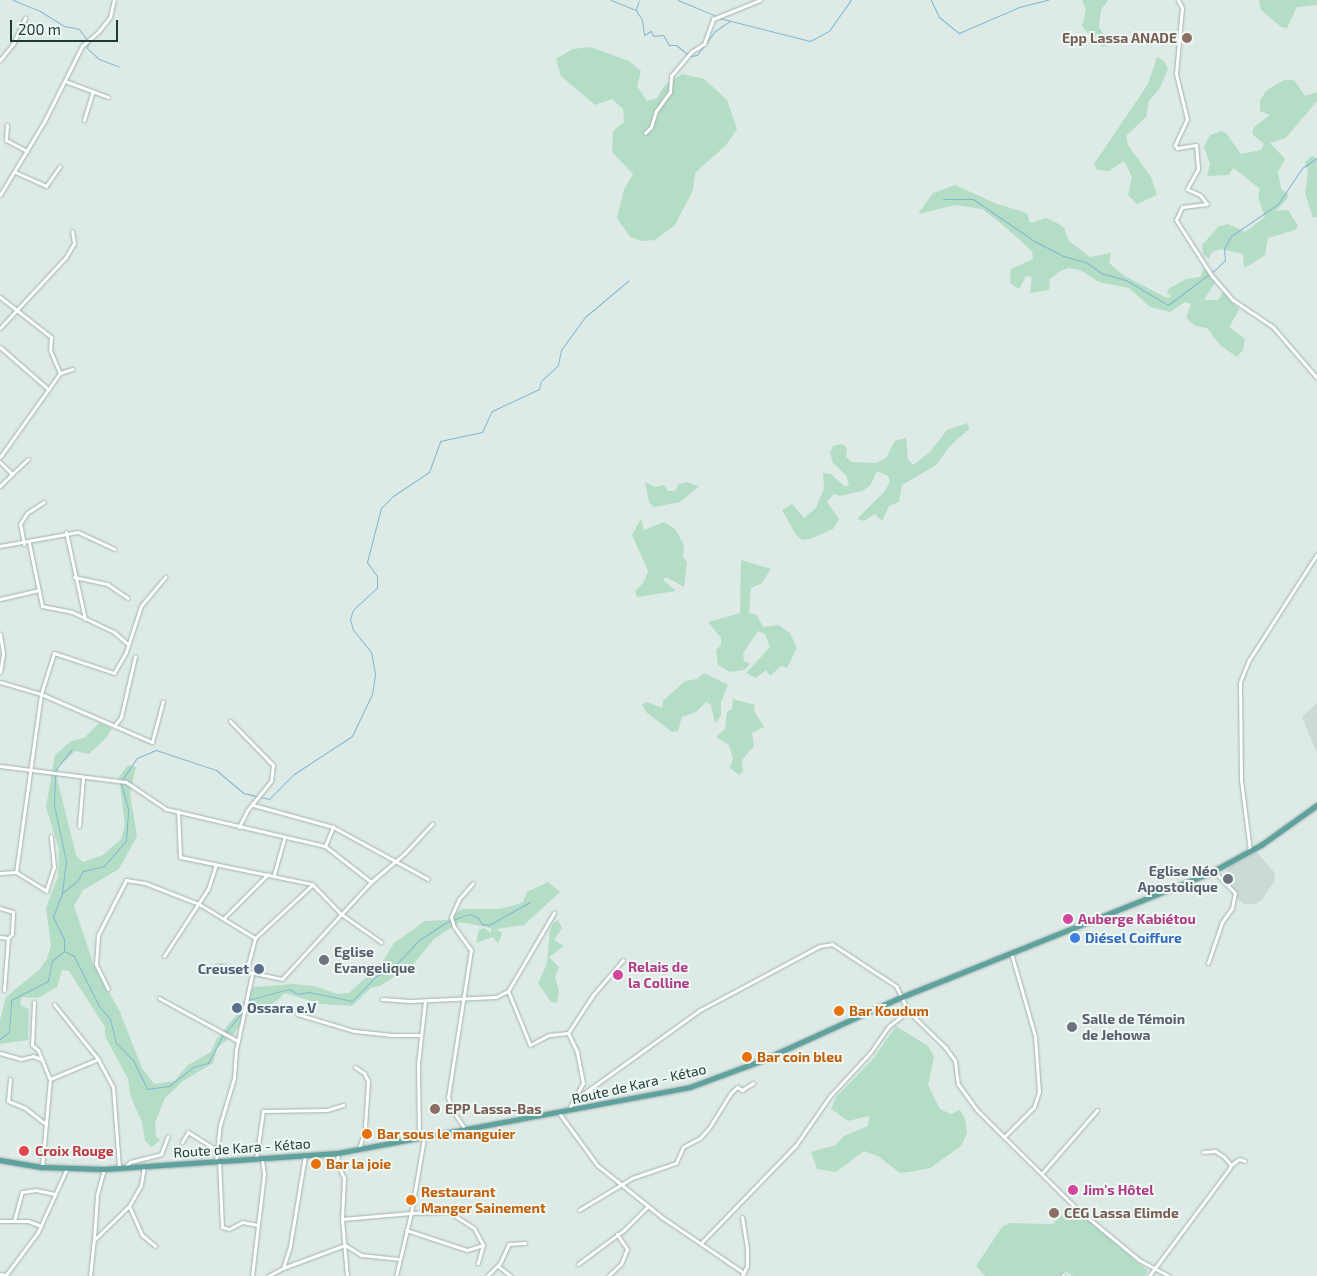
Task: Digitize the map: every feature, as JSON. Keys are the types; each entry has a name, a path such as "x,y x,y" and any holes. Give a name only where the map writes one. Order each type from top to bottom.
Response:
{"main road":[{"name":"Route de Kara - Kétao","path":"0,1160 42,1166 104,1169 119,1166 218,1162 338,1153 560,1113 712,1080 899,998 1214,870 1250,851 1317,805"}],"street":[{"path":"0,195 27,151 82,46 99,32 110,17 114,0"},
{"path":"645,133 670,92 671,76 691,52 704,44 713,19 760,0"},
{"path":"1178,0 1182,8 1176,74 1187,120 1175,145 1196,146 1198,169 1187,189 1200,195 1207,204 1182,208 1176,220 1212,276 1233,300 1273,327 1317,378"},
{"path":"0,60 13,44 25,18"},
{"path":"65,80 108,97"},
{"path":"84,120 93,91"},
{"path":"7,124 6,140 27,151"},
{"path":"15,172 46,186 60,166"},
{"path":"0,328 66,257 74,243 72,231"},
{"path":"0,296 51,337 50,350 60,373"},
{"path":"0,347 48,389"},
{"path":"0,457 60,373 72,369"},
{"path":"0,486 28,459"},
{"path":"0,462 12,474"},
{"path":"44,502 26,513 20,524 42,606 72,612 114,632 128,644"},
{"path":"66,532 74,577 85,619"},
{"path":"0,546 26,544 66,532 78,532 114,548"},
{"path":"1250,851 1241,780 1240,682 1249,660 1317,554"},
{"path":"74,577 108,584 128,598"},
{"path":"16,872 28,770 40,718 41,694 54,653 114,673 128,644 141,606 165,577"},
{"path":"0,599 38,590"},
{"path":"0,634 3,654 0,672"},
{"path":"115,725 121,717 135,657"},
{"path":"0,682 41,694 152,742 163,701"},
{"path":"230,721 273,765 272,781 239,827"},
{"path":"0,766 126,782 159,805 239,827 325,846 371,882"},
{"path":"79,826 83,778"},
{"path":"253,805 333,827 428,879"},
{"path":"178,811 180,857 274,874 312,884 341,914 381,942"},
{"path":"209,969 220,966 252,974 282,978 371,882 432,824"},
{"path":"325,846 333,827"},
{"path":"0,873 16,872 46,891 54,867 50,836"},
{"path":"274,874 284,838"},
{"path":"164,956 184,923 199,904 216,865"},
{"path":"1208,962 1222,922 1232,908 1235,893 1214,870"},
{"path":"224,918 268,874"},
{"path":"108,989 96,964 98,935 126,880 145,883 199,904 255,938"},
{"path":"466,1130 452,1110 448,1097 458,1043 457,1026 464,998 471,950 454,927 451,918 460,899 473,883"},
{"path":"246,972 255,938 312,884"},
{"path":"0,908 13,912 12,934 8,938 4,990"},
{"path":"382,999 425,1001 464,998 486,1000 508,991 554,913"},
{"path":"0,937 8,938"},
{"path":"576,1099 700,1010 826,944 838,947 887,977 896,986 899,998 908,1011 945,1047 955,1061 958,1084 1004,1137 1043,1172 1075,1207 1153,1269 1169,1276"},
{"path":"1004,1137 1034,1107 1039,1072 1035,1036 1010,952"},
{"path":"568,1034 593,995 623,960"},
{"path":"252,974 249,999 238,1041 234,1079 215,1149 218,1162 222,1227 229,1229 242,1222 258,1225"},
{"path":"508,991 530,1045 549,1035 568,1034"},
{"path":"159,998 238,1041"},
{"path":"396,1276 398,1259 411,1213 422,1139 422,1034 425,1001"},
{"path":"34,1002 32,1045 42,1060 50,1079 44,1123 42,1166"},
{"path":"54,1004 98,1059 113,1087 119,1166"},
{"path":"701,1242 796,1146 830,1096 870,1053 889,1026 908,1011"},
{"path":"297,1014 354,1031 390,1036 422,1034"},
{"path":"568,1034 582,1070 583,1083 568,1111"},
{"path":"0,1053 21,1059 33,1056 42,1060"},
{"path":"50,1079 98,1059"},
{"path":"355,1067 364,1073 368,1081 365,1128 359,1150"},
{"path":"10,1079 8,1101 25,1108 44,1123"},
{"path":"578,1210 666,1164 676,1162 683,1148 700,1138 710,1128 730,1094 737,1087 742,1090 752,1083"},
{"path":"252,1276 264,1174 259,1159 262,1111 327,1110 343,1105"},
{"path":"1043,1172 1096,1110"},
{"path":"560,1113 597,1165 648,1206 701,1242 743,1274 747,1250 742,1218"},
{"path":"182,1142 188,1132 215,1149"},
{"path":"126,1166 130,1162 161,1154 168,1136"},
{"path":"1203,1152 1215,1151 1230,1165"},
{"path":"338,1153 337,1163 344,1178 342,1219 347,1276"},
{"path":"283,1268 292,1239 305,1155"},
{"path":"1149,1276 1177,1242 1230,1165 1239,1160 1246,1161"},
{"path":"94,1240 129,1206 141,1185 144,1165"},
{"path":"0,1274 6,1276 41,1226 67,1168"},
{"path":"90,1276 97,1195 104,1169"},
{"path":"14,1221 22,1192 36,1190 56,1194"},
{"path":"129,1206 142,1235 155,1246"},
{"path":"578,1264 617,1234 648,1206"},
{"path":"342,1219 449,1212 474,1228 483,1245 478,1263"},
{"path":"0,1221 14,1221 41,1226"},
{"path":"406,1230 467,1250 483,1245"},
{"path":"608,1276 621,1264 627,1249 617,1234"},
{"path":"488,1276 498,1266 509,1244 525,1243"},
{"path":"268,1276 283,1268 345,1245"},
{"path":"345,1245 362,1255 398,1259"},
{"path":"498,1266 512,1276"}],"shaded area":[{"path":"1317,703 1317,753 1302,717"},
{"path":"1256,851 1274,872 1275,880 1262,900 1255,904 1244,904 1233,895 1224,875 1229,866"}],"green space":[{"path":"1082,0 1108,0 1101,10 1099,27 1109,44 1104,47 1097,44 1082,26 1086,10"},
{"path":"1259,0 1317,0 1317,5 1297,7 1287,28 1281,27 1261,10"},
{"path":"590,47 629,61 641,71 637,86 647,101 657,98 665,85 682,74 704,79 727,100 737,129 726,145 695,173 693,190 675,225 655,240 642,241 630,237 617,218 624,190 633,174 612,152 613,131 624,122 623,109 612,99 595,105 561,76 556,59 573,49"},
{"path":"1157,57 1164,61 1168,69 1160,88 1149,101 1146,117 1126,136 1128,145 1151,177 1157,195 1137,204 1128,195 1132,177 1124,161 1109,171 1097,170 1094,164 1148,84"},
{"path":"1284,80 1294,80 1305,96 1317,92 1317,101 1286,138 1270,143 1285,159 1278,172 1281,188 1289,196 1276,211 1288,210 1298,226 1295,230 1268,238 1265,255 1250,265 1244,267 1243,254 1221,249 1212,252 1209,259 1203,254 1202,245 1219,226 1228,224 1245,232 1265,217 1258,197 1260,189 1236,170 1233,168 1229,175 1207,176 1210,164 1204,147 1210,135 1221,131 1226,133 1241,154 1261,150 1264,144 1252,134 1254,127 1270,115 1260,111 1260,100 1267,90"},
{"path":"1312,156 1317,158 1317,217 1313,218 1305,193 1308,172 1305,162"},
{"path":"955,185 997,204 1027,213 1030,223 1046,218 1059,224 1064,228 1069,241 1090,257 1111,253 1109,263 1123,275 1167,298 1172,296 1167,293 1168,289 1186,279 1200,277 1204,268 1215,282 1204,300 1218,300 1223,292 1239,310 1229,327 1245,339 1243,350 1237,357 1220,345 1207,328 1196,326 1186,318 1191,304 1185,302 1170,312 1150,307 1129,288 1099,282 1080,270 1068,268 1059,272 1050,279 1049,290 1030,293 1032,277 1026,276 1019,289 1010,283 1011,269 1033,259 1032,251 997,220 982,209 955,205 918,214 933,193"},
{"path":"968,423 969,429 950,446 936,465 902,485 899,502 889,506 882,521 875,514 864,521 857,519 885,491 890,481 888,476 877,471 870,486 862,491 840,496 834,494 827,502 839,519 833,529 810,539 802,540 796,535 782,510 792,504 804,518 816,508 824,488 823,473 831,474 845,487 849,484 846,475 833,463 830,453 833,446 842,444 847,448 846,457 851,462 876,463 886,458 895,441 906,438 908,459 913,465 930,452 947,430"},
{"path":"645,482 655,487 664,485 668,491 675,491 679,484 686,482 699,486 680,502 654,507 649,502"},
{"path":"641,519 644,530 664,522 675,529 684,545 683,557 687,562 684,587 666,577 663,580 676,591 637,597 635,591 644,582 648,571 632,535"},
{"path":"741,560 771,569 762,583 751,588 749,613 757,615 763,627 778,625 790,633 797,648 787,668 781,666 770,676 766,670 756,678 746,673 770,647 765,634 758,631 743,653 744,661 750,664 744,670 730,672 718,665 716,650 721,645 721,638 708,622 740,613"},
{"path":"704,673 728,685 721,702 721,716 715,723 711,705 706,702 696,712 682,717 678,731 672,732 646,712 642,704 647,702 662,708 663,701 685,681 697,679"},
{"path":"733,699 755,705 754,711 764,727 752,733 754,746 742,760 743,772 739,775 730,768 733,759 729,745 716,737 725,729 727,712 732,709"},
{"path":"99,723 112,728 107,737 89,754 75,751 58,767 57,778 76,855 83,862 103,855 121,839 125,825 119,777 128,765 136,767 130,794 137,836 119,869 83,890 74,906 93,963 120,1012 142,1068 154,1084 174,1081 188,1065 211,1052 216,1040 237,1014 254,987 293,984 314,986 338,994 349,993 383,961 394,943 425,921 447,920 462,909 499,909 515,905 523,902 527,892 548,882 560,892 524,925 496,929 502,933 498,944 493,937 476,943 479,930 484,928 491,933 491,928 460,922 434,939 412,966 380,986 371,988 352,1006 321,1004 285,993 269,1008 250,1009 234,1034 217,1048 213,1063 183,1081 165,1098 155,1123 156,1136 160,1140 152,1147 145,1141 142,1122 130,1095 128,1079 105,1036 105,1027 69,971 62,970 57,987 38,998 22,997 20,1005 29,1009 28,1040 0,1044 0,1020 6,997 39,970 47,959 51,945 46,908 58,876 59,849 46,807 55,755 71,741 84,738"},
{"path":"558,920 562,928 554,940 564,946 549,957 559,967 555,977 559,991 557,1003 551,1002 538,983 547,964 550,931 553,923"},
{"path":"896,1026 928,1046 934,1057 928,1085 940,1109 951,1114 960,1110 965,1119 967,1133 961,1146 930,1168 915,1171 900,1173 878,1156 864,1151 836,1172 817,1169 811,1152 836,1145 844,1136 868,1126 869,1116 848,1121 831,1109 836,1097 873,1059"},
{"path":"1071,1206 1148,1271 1145,1276 1073,1276 1065,1271 1061,1276 985,1276 976,1266 1002,1227 1010,1223 1053,1224"}],"waterway":[{"path":"13,0 40,11 64,26 79,29 87,40"},
{"path":"611,0 636,10 642,20 644,35 651,31 653,36 663,35 669,45 676,45 687,54"},
{"path":"636,9 639,0"},
{"path":"678,0 716,16"},
{"path":"719,18 810,41 829,31 851,0"},
{"path":"931,0 939,17 959,33 1019,7 1048,0"},
{"path":"691,56 697,55 715,31 730,21"},
{"path":"88,43 87,48 99,59 120,67"},
{"path":"943,199 973,199 1034,241 1063,256 1086,262 1101,273 1126,280 1168,305 1216,269 1225,260 1224,249 1231,236 1278,204 1302,168 1317,158"},
{"path":"122,780 137,758 156,750 216,770 243,793 269,799 294,774 352,736 372,694 375,674 371,652 353,630 350,619 353,610 377,588 377,576 367,562 381,508 393,496 429,472 440,441 482,432 492,411 539,389 541,381 558,365 561,350 585,317 629,280"},
{"path":"0,1039 9,1032 11,1000 48,981 52,961 64,951 64,939 53,917 62,893 66,861 54,805 55,776 57,768 72,749"},
{"path":"62,893 77,881 83,871 104,866 126,841 128,809 121,783"},
{"path":"248,1000 289,989 298,994 309,992 352,1001 376,976 390,971 419,940 447,922 469,914 477,917 482,924 489,925 530,902"},
{"path":"64,951 74,956 99,1006 110,1019 116,1043 133,1060 147,1089 169,1086 193,1067 208,1063 223,1035"},
{"path":"226,1032 242,1012"}],"place":[{"name":"Epp Lassa ANADE","path":"1187,38"},
{"name":"Eglise Néo Apostolique","path":"1228,879"},
{"name":"Auberge Kabiétou","path":"1068,919"},
{"name":"Diésel Coiffure","path":"1075,938"},
{"name":"Eglise Evangelique","path":"324,960"},
{"name":"Creuset","path":"259,969"},
{"name":"Relais de la Colline","path":"618,975"},
{"name":"Ossara e.V","path":"237,1008"},
{"name":"Bar Koudum","path":"839,1011"},
{"name":"Salle de Témoin de Jehowa","path":"1072,1027"},
{"name":"Bar coin bleu","path":"747,1057"},
{"name":"EPP Lassa-Bas","path":"435,1109"},
{"name":"Bar sous le manguier","path":"367,1134"},
{"name":"Croix Rouge","path":"24,1151"},
{"name":"Bar la joie","path":"316,1164"},
{"name":"Jim's Hôtel","path":"1073,1190"},
{"name":"Restaurant Manger Sainement","path":"411,1200"},
{"name":"CEG Lassa Elimde","path":"1054,1213"}]}
